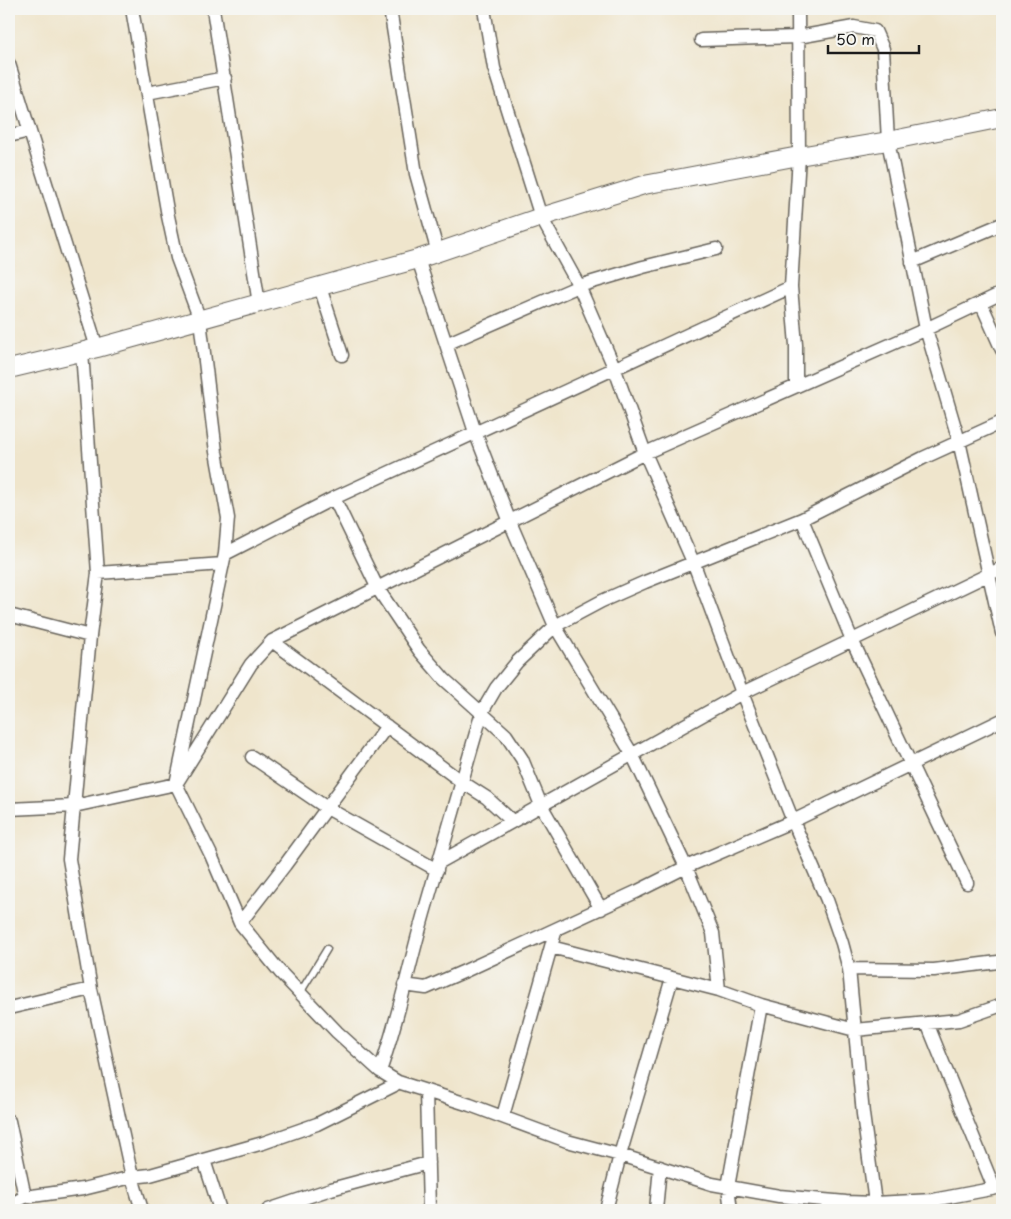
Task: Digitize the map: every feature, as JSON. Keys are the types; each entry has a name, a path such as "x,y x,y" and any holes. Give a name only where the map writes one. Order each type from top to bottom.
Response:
{"street":[{"path":"132,9 177,258 200,320 216,452 228,518 224,559 176,784 211,855 240,923 300,994 337,1032 380,1071 398,1082 503,1116 567,1141 620,1155 712,1184 779,1196 846,1202 876,1207 932,1200 998,1188 927,1024"},
{"path":"213,9 259,304"},
{"path":"390,9 416,174 438,253"},
{"path":"484,9 494,68 541,217 579,286 614,367 645,453 694,564 742,693 827,900 849,969 863,1114 876,1207"},
{"path":"796,386 796,345 790,287 798,156 798,9"},
{"path":"700,40 798,37 854,27 874,31 882,49 888,141 926,329 959,441 1002,633"},
{"path":"9,64 89,350 98,573 90,636 69,859 91,989 132,1177 142,1210"},
{"path":"147,93 225,78"},
{"path":"9,369 89,350 418,259 541,217 644,185 888,141 1002,118"},
{"path":"9,136 29,131"},
{"path":"912,262 1002,224"},
{"path":"446,344 579,286 643,267 716,249"},
{"path":"418,259 475,432 510,522 555,626 632,754 686,867 713,933 719,990"},
{"path":"320,287 342,355"},
{"path":"98,573 224,559 334,498 790,287"},
{"path":"9,809 74,806 176,784 251,664 272,640 378,589 645,453 926,329 1002,293"},
{"path":"981,303 1002,350"},
{"path":"380,1071 393,1035 404,985 413,960 482,712 496,688 517,662 555,626 602,601 802,519 959,441 1002,422"},
{"path":"334,498 378,589 419,650 444,679 506,735 522,758 541,805 601,909"},
{"path":"802,519 852,640 966,883"},
{"path":"439,866 512,821 742,693 1002,568"},
{"path":"9,615 90,636"},
{"path":"272,640 462,782 487,798 512,821"},
{"path":"404,985 426,988 601,909 686,867 793,821 1002,720"},
{"path":"240,923 387,726"},
{"path":"252,757 327,808 439,866"},
{"path":"503,1116 556,929"},
{"path":"551,947 719,990 761,1005 855,1030 960,1020 1002,1005"},
{"path":"849,969 934,970 998,962"},
{"path":"606,1210 620,1155 672,978"},
{"path":"9,1008 91,989"},
{"path":"731,1210 728,1187 761,1005"},
{"path":"9,1205 25,1197 83,1189 132,1177 150,1175 263,1143 317,1124 398,1082"},
{"path":"426,1091 429,1210"},
{"path":"9,1121 25,1197"},
{"path":"204,1160 220,1210"},
{"path":"268,1210 331,1189 428,1163"},
{"path":"656,1210 660,1168"}],"lane":[{"path":"300,994 328,949"}]}
